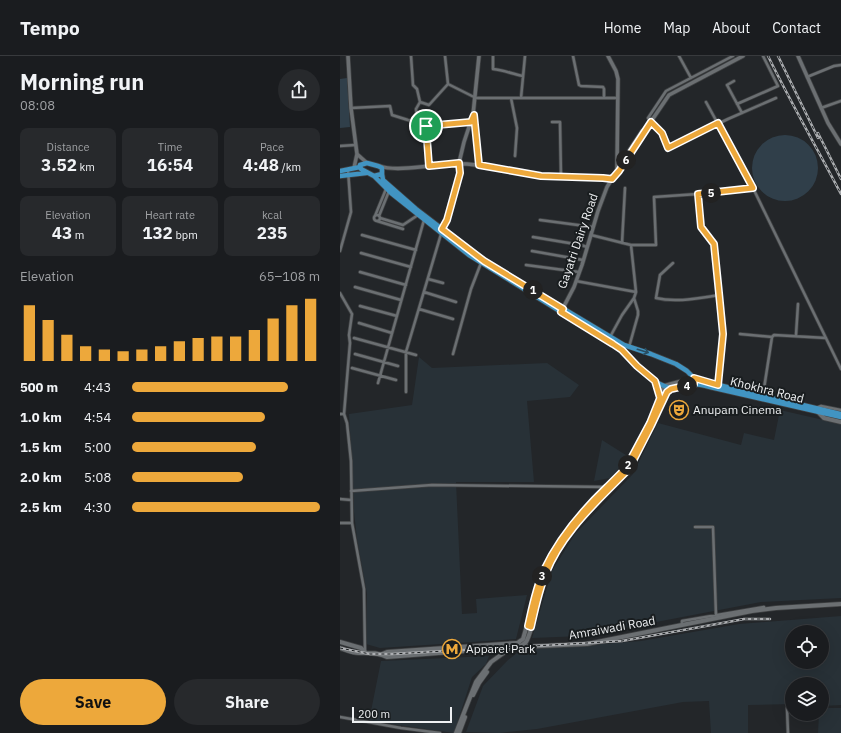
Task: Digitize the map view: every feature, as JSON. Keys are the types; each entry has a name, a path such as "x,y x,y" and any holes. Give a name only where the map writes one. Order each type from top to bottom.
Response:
{"main road":[{"path":"340,176 354,168 360,167 360,165 367,163 378,166"},
{"name":"Khokhra Road","path":"378,166 382,168 383,180 481,263 610,338 627,346 676,364 687,371 694,378 824,412"},
{"path":"360,167 366,173"},
{"path":"340,171 366,173 374,176 382,173"},
{"name":"Khokhra Road","path":"374,176 388,190 424,220 484,261 622,350 637,366 655,381 664,386 671,389 694,384 816,410"},
{"path":"622,350 627,346"},
{"path":"608,488 626,468 650,423 664,386 694,378 694,384"},
{"path":"655,381 660,398"},
{"path":"526,642 544,570 553,553 570,527 590,503 629,469 663,399 671,389"},
{"path":"816,410 824,418 841,422"},
{"path":"824,412 841,414"},
{"path":"824,412 841,417"},
{"name":"Amraiwadi Road","path":"518,645 534,647 587,644 764,610 841,604"},
{"path":"459,733 479,683 493,664 518,645 523,639 529,626"},
{"path":"340,642 361,648 365,652"},
{"path":"526,642 534,647"},
{"path":"456,733 476,682 491,662 511,648 526,642"},
{"path":"382,654 387,652 518,645"},
{"path":"340,648 358,653 365,652 382,654 390,657 511,648"}],"street":[{"path":"348,56 351,108 357,154 354,168"},
{"path":"411,56 413,85 417,89 420,102 416,108 417,120 426,126 471,122"},
{"path":"420,102 429,106 448,84 445,56"},
{"path":"479,56 474,115 479,165"},
{"path":"493,56 493,69 506,70 512,74 524,76"},
{"path":"521,98 526,56"},
{"path":"573,56 579,85 603,87 604,98"},
{"path":"608,56 617,74 617,169"},
{"path":"679,56 691,78"},
{"path":"733,56 666,91 648,118 662,133 668,148 718,123 776,98"},
{"path":"378,166 385,168 397,168 459,163 534,175 561,177 613,177 626,154 668,93 739,56"},
{"path":"650,120 670,95 743,56"},
{"path":"737,104 778,86 764,56"},
{"path":"798,56 806,77 828,123 841,144"},
{"path":"806,77 834,66 841,65"},
{"path":"734,81 728,85 742,113"},
{"path":"448,84 476,98 618,98"},
{"path":"511,98 517,128 514,156"},
{"path":"706,102 753,188 841,369"},
{"path":"821,108 841,102"},
{"path":"351,108 390,106 392,115 421,123"},
{"path":"406,392 406,352 442,231 447,220 460,173 459,163 474,115"},
{"name":"Gayatri Dairy Road","path":"562,310 580,272 598,211 613,177 619,171 650,120"},
{"path":"552,122 560,122 561,177"},
{"path":"426,126 429,166"},
{"path":"340,146 355,144"},
{"path":"617,151 626,154"},
{"path":"357,154 367,163"},
{"path":"382,173 397,168"},
{"path":"340,251 350,212 349,172"},
{"path":"622,243 625,188"},
{"path":"591,236 631,245 656,245 654,197 753,188"},
{"path":"377,221 388,190"},
{"path":"698,194 701,227 714,244 720,295 723,334 718,385"},
{"path":"378,216 403,225 418,215"},
{"path":"377,221 374,219 378,216"},
{"path":"378,383 424,220"},
{"path":"540,220 594,227"},
{"path":"377,221 403,228"},
{"path":"362,235 416,250"},
{"path":"533,237 581,244 588,247"},
{"path":"610,338 622,315 634,298 636,292 631,245"},
{"path":"532,251 584,260"},
{"path":"361,253 411,267"},
{"path":"453,354 471,289 481,263"},
{"path":"673,263 660,275 656,298 667,301 720,295"},
{"path":"526,265 580,272"},
{"path":"360,272 406,285"},
{"path":"428,279 443,283"},
{"path":"576,281 636,292"},
{"path":"355,287 401,300"},
{"path":"424,292 456,302"},
{"path":"340,293 352,314 349,335 350,343 345,403 342,414 347,423 351,461 352,523 364,589 365,652"},
{"path":"627,346 638,315 634,298"},
{"path":"796,335 798,304"},
{"path":"360,306 397,316"},
{"path":"419,308 454,319"},
{"path":"359,323 392,333"},
{"path":"740,334 772,337 776,334 826,338"},
{"path":"763,396 772,337"},
{"path":"354,338 416,355"},
{"path":"355,354 398,366"},
{"path":"352,368 396,380"},
{"path":"340,403 345,403"},
{"path":"816,410 821,406 841,410"},
{"path":"351,491 432,485 608,488"},
{"path":"340,499 351,500"},
{"path":"340,523 352,523"},
{"path":"695,528 713,527 716,615"},
{"path":"682,626 682,621 764,607 764,610"},
{"path":"340,717 401,728 440,733"},
{"path":"788,721 788,733"}],"shaded area":[{"path":"347,78 350,127 340,128 340,79"},
{"path":"779,135 791,135 803,140 813,150 818,162 816,181 803,196 791,201 779,201 767,196 757,186 752,174 752,162 757,150 767,140"},
{"path":"419,357 432,368 547,363 579,385 570,397 527,401 534,482 456,482 462,614 477,613 476,599 527,595 516,639 380,648 366,644 367,594 357,539 354,512 349,414 412,405"},
{"path":"780,410 841,424 841,598 761,602 583,636 532,638 552,571 575,534 633,474 658,423 741,445 744,433 774,440"},
{"path":"602,440 629,457 610,478 594,481"},
{"path":"841,616 841,705 829,706 829,677 785,677 785,704 748,705 748,733 711,733 709,701 683,702 537,729 499,733 466,732 483,686 508,660 521,650 641,641 739,624"},
{"path":"489,656 486,664 472,677 454,733 369,721 381,661"},
{"path":"829,708 841,708 841,733 818,733 819,721 829,721"}],"railway":[{"path":"768,56 841,194"},
{"path":"778,56 818,138"},
{"path":"818,133 841,179"},
{"path":"340,648 370,654 392,654 622,641 744,619 770,619"}],"place":[{"name":"Anupam Cinema","path":"679,410"},
{"name":"Apparel Park","path":"452,649"}],"route":[{"path":"426,126 429,166 459,163 460,173 447,220 442,229 484,261 563,309 561,312 622,350 637,366 655,381 660,398 650,423 626,468 607,487 609,489 573,528 549,566 541,588 531,627 528,626 538,588 544,570 553,553 570,527 590,503 607,487 609,489 629,469 667,392 671,389 694,384 694,378 718,385 723,334 714,244 701,227 698,194 753,188 718,123 668,148 662,133 651,122 619,171 612,179 541,176 479,165 474,115 471,122 426,126"}]}
